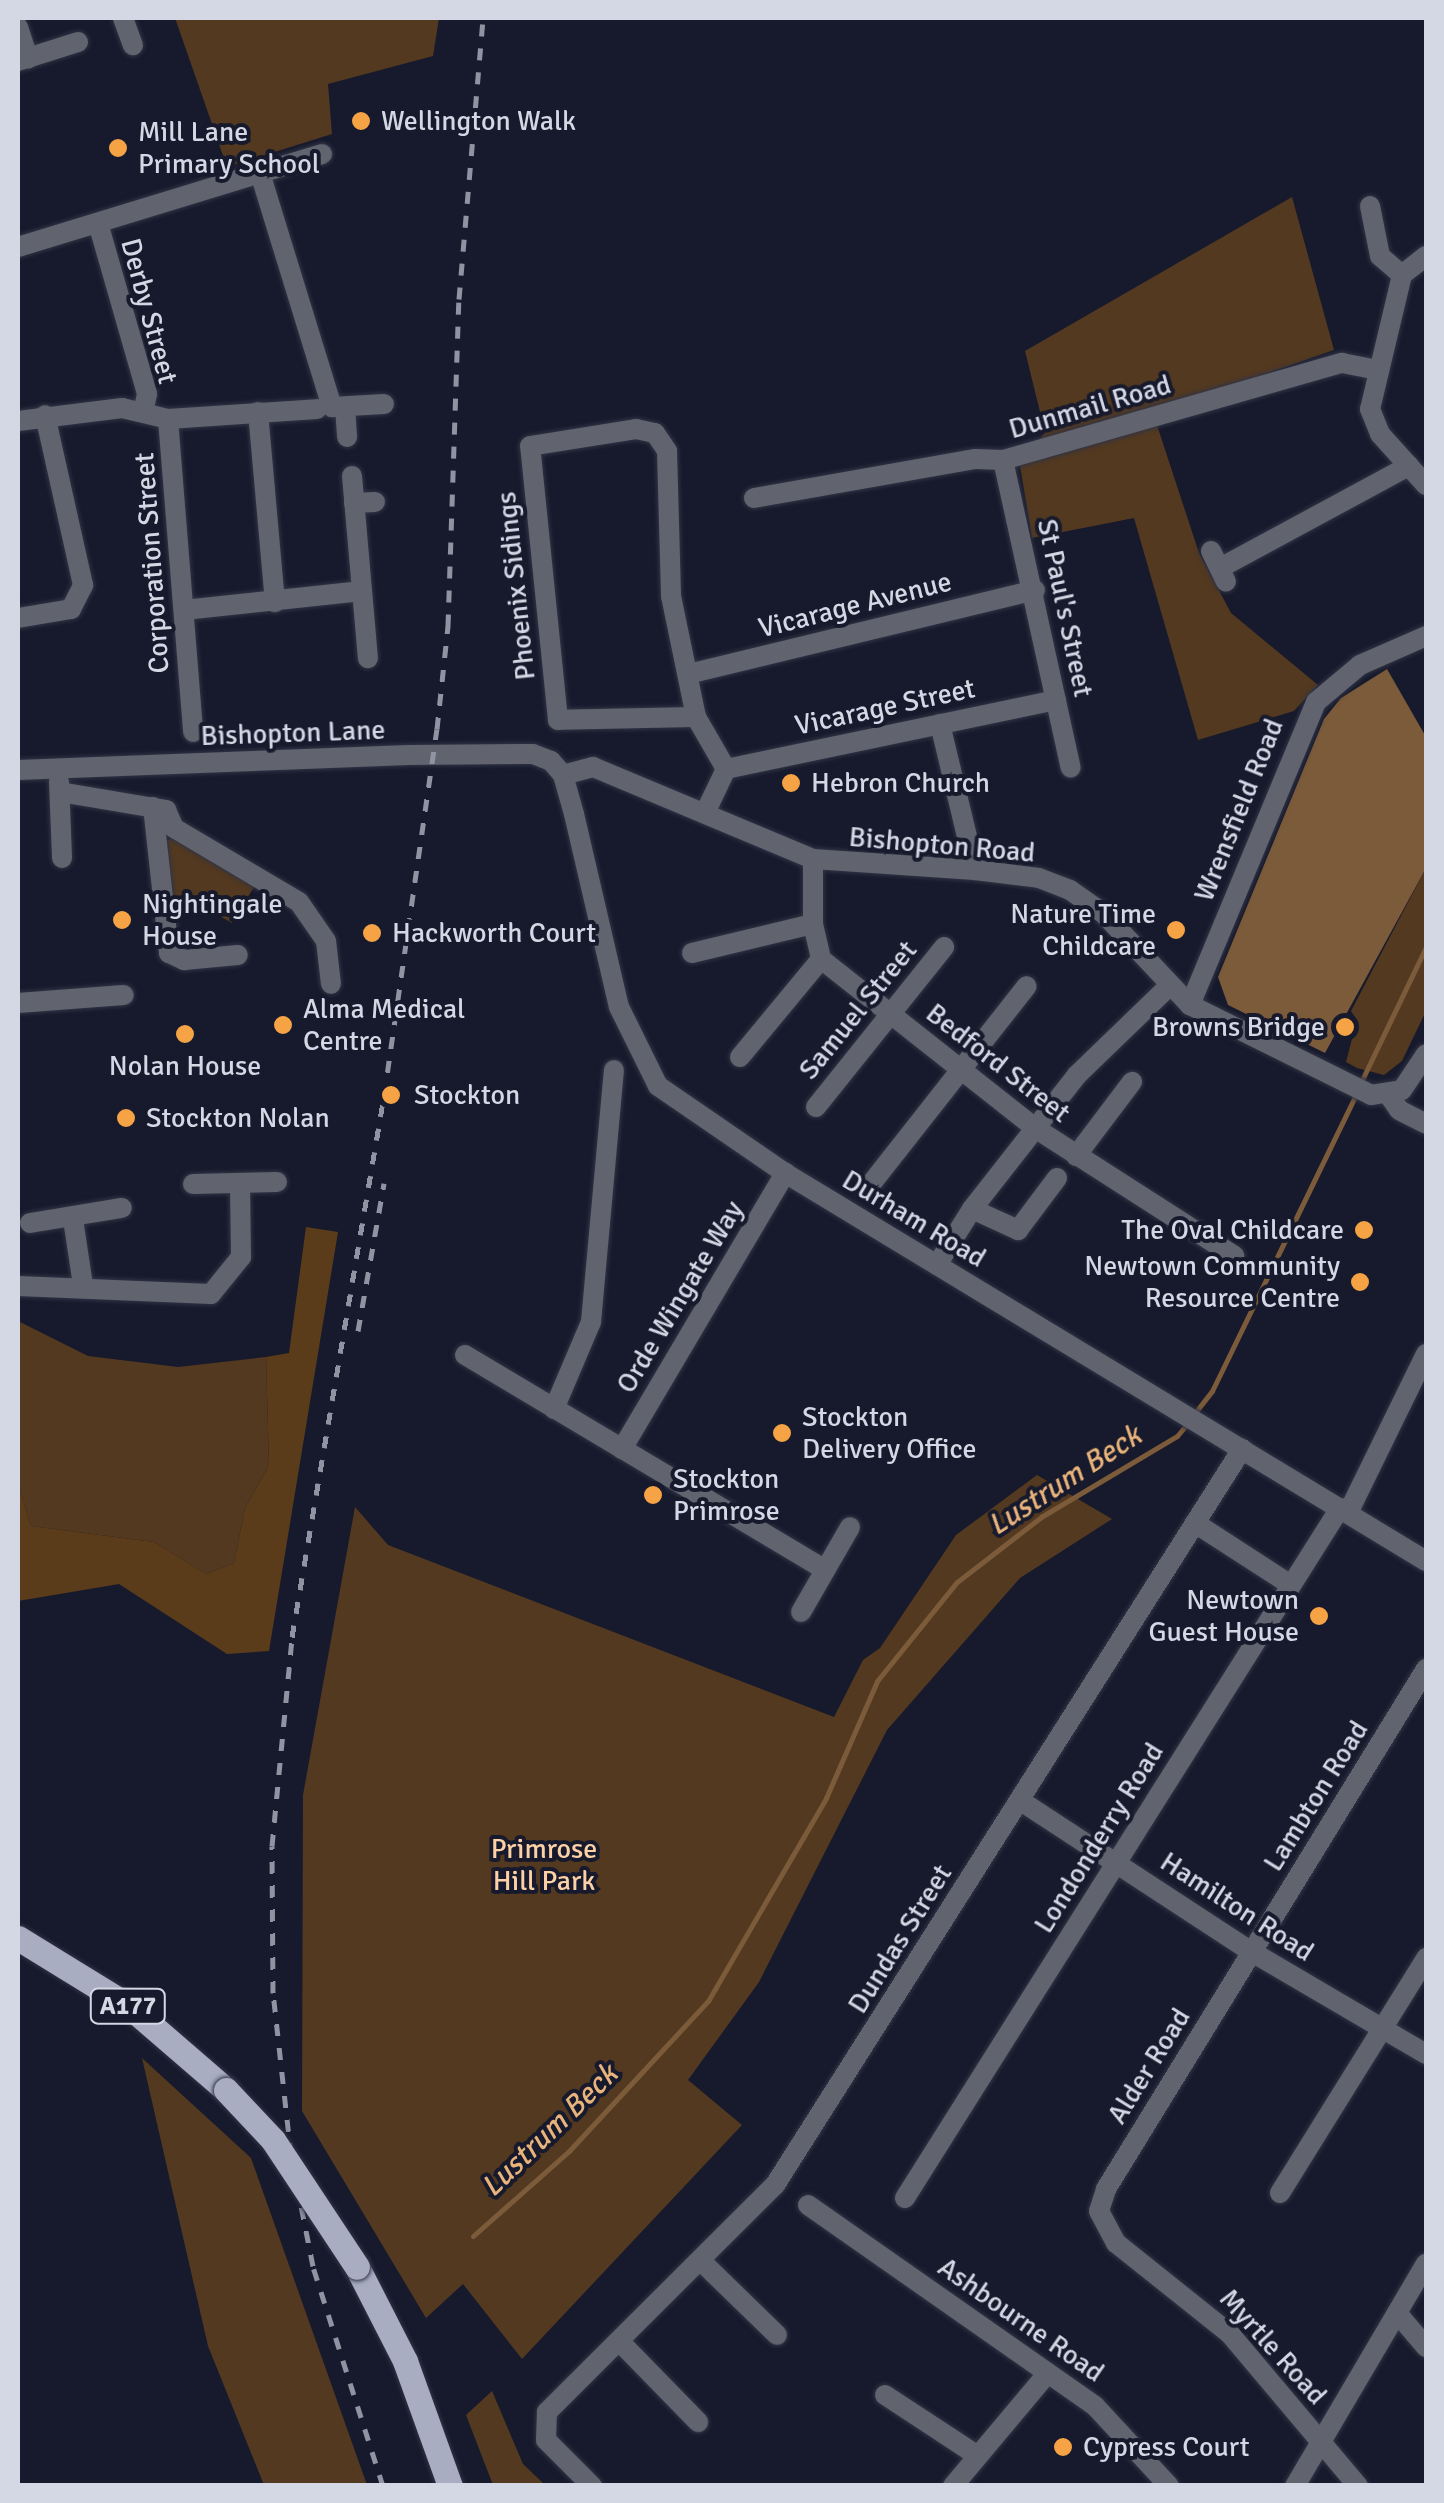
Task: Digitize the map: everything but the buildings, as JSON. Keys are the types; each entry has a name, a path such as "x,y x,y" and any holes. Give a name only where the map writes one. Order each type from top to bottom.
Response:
{"main road":[{"name":"A177","path":"18,1938 130,2008 226,2090 273,2140 358,2267 405,2361 450,2486"}],"street":[{"path":"124,18 133,45"},
{"path":"18,28 23,60 78,42"},
{"path":"18,247 322,154"},
{"path":"260,173 332,407 384,404"},
{"path":"1370,206 1380,256 1402,275"},
{"name":"Derby Street","path":"98,223 147,394 142,412"},
{"path":"1426,256 1402,275 1379,370 1373,421 1426,486"},
{"name":"Dunmail Road","path":"754,498 976,459 1003,460 1342,363 1379,370"},
{"path":"344,407 347,437"},
{"path":"18,421 122,408 168,419 318,408"},
{"path":"258,412 276,602"},
{"path":"24,640 20,618 71,609 83,585 45,416"},
{"name":"Corporation Street","path":"168,419 193,732"},
{"name":"Phoenix Sidings","path":"688,674 669,578 670,460 655,433 636,429 530,446 558,720 696,717"},
{"name":"St Paul's Street","path":"1003,460 1035,590 1071,768"},
{"path":"1219,567 1409,466"},
{"path":"352,476 365,503 362,591 368,658"},
{"name":"Vicarage Avenue","path":"688,674 1035,590"},
{"path":"184,610 362,591"},
{"name":"Wrensfield Road","path":"1190,1006 1316,702 1360,665 1426,636"},
{"path":"688,674 696,717 726,769 706,810"},
{"name":"Vicarage Street","path":"726,769 1056,700"},
{"path":"940,724 974,870"},
{"name":"Bishopton Lane","path":"18,770 533,754 563,775"},
{"name":"Bishopton Road","path":"563,775 593,767 706,810 813,859 974,870 1039,878 1070,890 1103,913 1167,988 1190,1006 1346,1083 1379,1094 1426,1124"},
{"path":"58,770 62,858"},
{"name":"Durham Road","path":"563,775 620,1007 641,1058 658,1086 685,1109 785,1173 1426,1561"},
{"path":"60,792 166,810 174,828 299,902 320,929 323,963 331,984"},
{"path":"153,807 167,947 177,960 238,954"},
{"path":"740,1057 821,959 812,924 813,859"},
{"path":"692,953 812,924"},
{"name":"Samuel Street","path":"816,1107 944,948"},
{"name":"Bedford Street","path":"821,959 1035,1128 1234,1256"},
{"path":"867,1189 1027,986"},
{"path":"937,1265 972,1209 1080,1072 1167,988"},
{"path":"18,1002 124,995"},
{"path":"1379,1094 1412,1082 1426,1054"},
{"path":"554,1409 591,1322 614,1070"},
{"path":"1076,1156 1132,1082"},
{"name":"Orde Wingate Way","path":"622,1448 785,1173"},
{"path":"972,1209 1018,1230 1057,1178"},
{"path":"193,1184 277,1182"},
{"path":"18,1286 83,1285 211,1294 241,1257 240,1183"},
{"path":"30,1224 122,1208"},
{"path":"73,1219 83,1285"},
{"name":"Londonderry Road","path":"905,2198 1327,1528 1344,1511 1426,1354"},
{"path":"465,1355 826,1570"},
{"name":"Dundas Street","path":"592,2486 546,2440 547,2412 775,2185 1242,1449"},
{"path":"1195,1523 1292,1585"},
{"path":"800,1612 850,1528"},
{"name":"Lambton Road","path":"1252,1952 1426,1669"},
{"name":"Hamilton Road","path":"1022,1800 1252,1952 1382,2032 1426,2054"},
{"name":"Alder Road","path":"1099,2211 1106,2190 1252,1952"},
{"path":"1280,2193 1426,1958"},
{"name":"Ashbourne Road","path":"825,2207 1095,2406 1169,2486"},
{"name":"Myrtle Road","path":"1099,2211 1116,2243 1230,2334 1358,2486"},
{"path":"701,2260 777,2335"},
{"path":"1295,2486 1426,2264"},
{"path":"1397,2313 1426,2348"},
{"path":"620,2342 698,2422"},
{"path":"953,2486 1047,2374"},
{"path":"886,2394 978,2456"}],"green space":[{"path":"175,18 439,18 433,56 328,84 332,134 227,167"},
{"path":"1292,197 1334,350 1153,413 1199,553 1231,613 1318,685 1294,711 1198,740 1134,518 1032,538 1020,466 1045,432 1025,351"},
{"path":"175,836 257,882 232,923 212,912 176,917 166,841"},
{"path":"1426,868 1426,1011 1402,1061 1384,1075 1357,1068 1346,1062 1357,1020 1351,1011"},
{"path":"18,1321 88,1356 178,1367 266,1357 269,1465 245,1508 234,1563 206,1574 154,1542 31,1526 18,1483"},
{"name":"Primrose Hill Park","path":"1037,1475 1112,1519 1020,1578 887,1730 759,1982 688,2080 742,2125 522,2359 463,2284 426,2318 302,2111 303,1795 355,1507 388,1545 834,1717 863,1660 880,1648 956,1535"},
{"path":"142,2058 251,2158 367,2485 264,2485 208,2346"},
{"path":"492,2391 523,2464 545,2485 493,2485 466,2415"}],"shaded area":[{"path":"1387,669 1426,737 1426,868 1325,1053 1228,1005 1218,977 1324,719 1341,698"},
{"path":"306,1227 338,1232 269,1651 227,1654 119,1584 18,1601 18,1483 31,1526 154,1542 206,1574 234,1563 245,1508 269,1465 266,1357 289,1353"}],"waterway":[{"name":"Lustrum Beck","path":"1360,1084 1426,947"},
{"name":"Lustrum Beck","path":"1194,1414 1212,1391 1356,1094"},
{"name":"Lustrum Beck","path":"473,2236 569,2151 708,2001 826,1798 877,1681 957,1582 1041,1517 1177,1436 1188,1423"}],"railway":[{"path":"383,2486 313,2266 291,2155 273,1993 272,1846 292,1637 384,1096 437,729 448,626 459,299 483,18"},
{"path":"358,1331 384,1183"}],"place":[{"name":"Wellington Walk","path":"361,121"},
{"name":"Mill Lane Primary School","path":"118,148"},
{"name":"Hebron Church","path":"791,783"},
{"name":"Nightingale House","path":"122,920"},
{"name":"Nature Time Childcare","path":"1176,930"},
{"name":"Hackworth Court","path":"372,933"},
{"name":"Alma Medical Centre","path":"283,1025"},
{"name":"Browns Bridge","path":"1345,1027"},
{"name":"Nolan House","path":"185,1034"},
{"name":"Stockton","path":"391,1095"},
{"name":"Stockton Nolan","path":"126,1118"},
{"name":"The Oval Childcare","path":"1364,1230"},
{"name":"Newtown Community Resource Centre","path":"1360,1282"},
{"name":"Stockton Delivery Office","path":"782,1433"},
{"name":"Stockton Primrose","path":"653,1495"},
{"name":"Newtown Guest House","path":"1319,1616"},
{"name":"Cypress Court","path":"1063,2447"}]}
